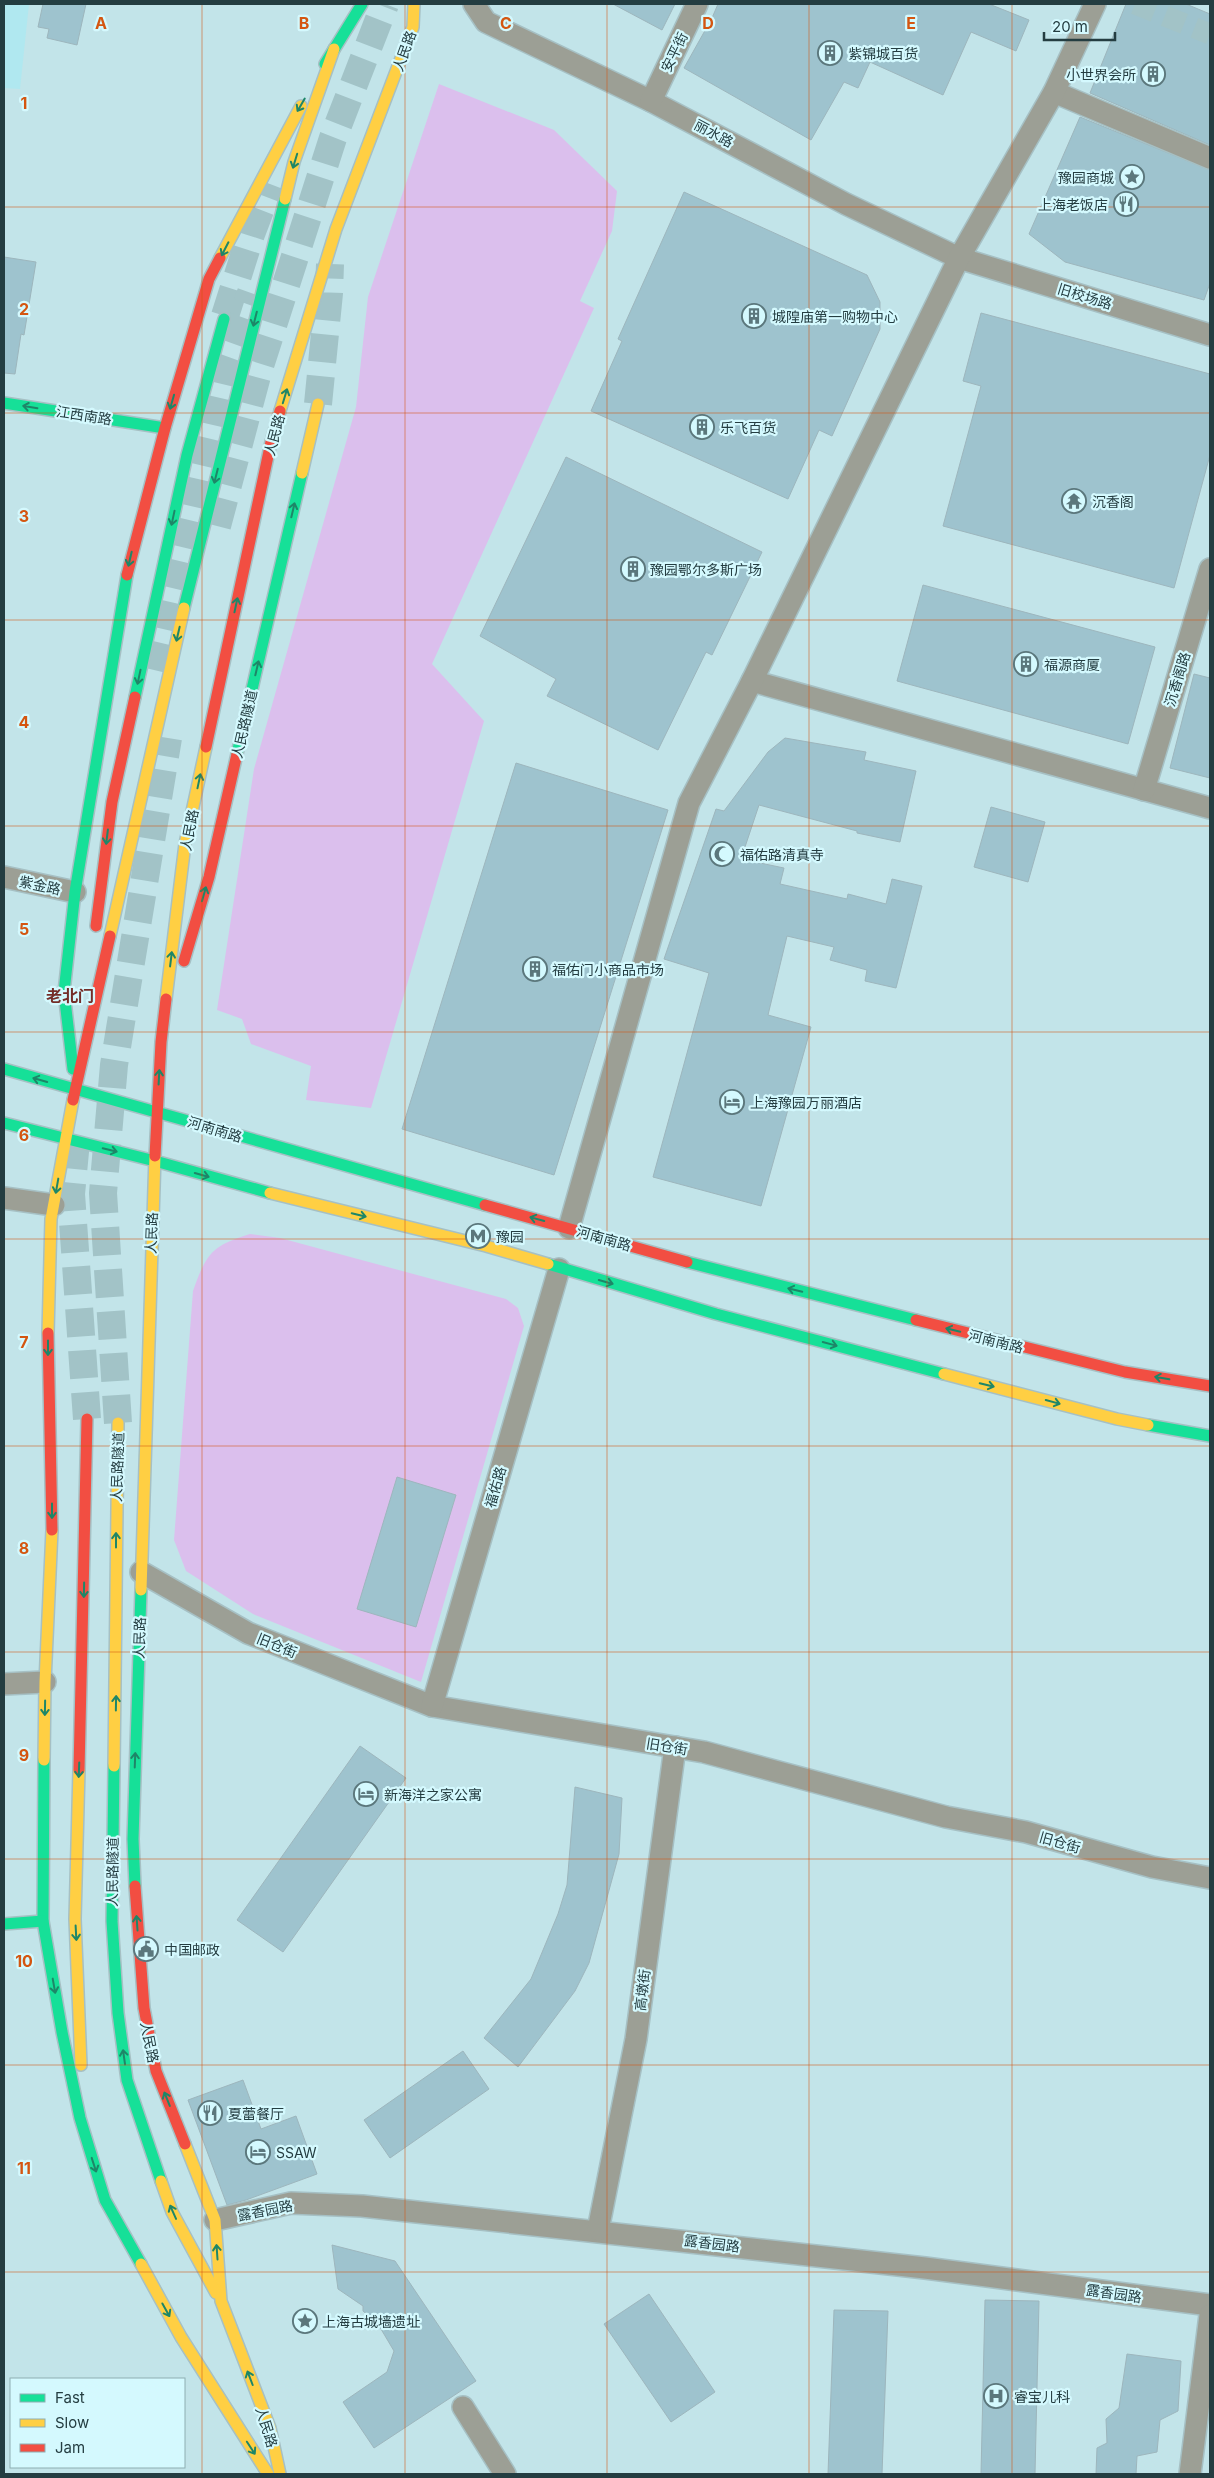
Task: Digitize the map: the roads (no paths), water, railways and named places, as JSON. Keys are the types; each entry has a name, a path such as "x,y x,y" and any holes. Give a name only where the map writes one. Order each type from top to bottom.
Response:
{"main road":[{"name":"人民路","path":"75,1090 64,992 75,892 129,561 165,428 209,279 278,147 362,4"},
{"name":"人民路","path":"280,2474 270,2428 220,2301 214,2220 156,2071 144,2008 136,1918 133,1839 157,1111 161,1042 185,844 272,442 336,229 413,27 414,4"},
{"name":"人民路","path":"268,2474 181,2336 105,2200 80,2118 62,2032 43,1921 46,1682 52,1521 47,1352 51,1219 75,1090 194,566 294,162 334,49"},
{"path":"95,936 112,802 187,455 224,319"},
{"name":"江西南路","path":"4,403 165,428"},
{"name":"人民路隧道","path":"161,1042 209,877 318,404"},
{"path":"75,1090 91,965"},
{"name":"河南南路","path":"4,1069 729,1274 1125,1372 1210,1386"},
{"path":"4,1123 155,1161 241,1186 486,1246 716,1314 1117,1419 1210,1436"},
{"path":"80,2118 81,2032 75,1918 87,1419"},
{"name":"人民路隧道","path":"118,1423 112,1921 118,2013 127,2080 172,2212 220,2301"},
{"path":"4,1924 43,1921"}],"street":[{"name":"丽水路","path":"474,4 486,22 650,100 846,204 959,258"},
{"name":"安平街","path":"650,100 697,4"},
{"path":"569,1228 689,803 752,680 959,258 1054,92 1095,4"},
{"path":"1054,92 1210,158"},
{"name":"旧校场路","path":"959,258 1209,328"},
{"name":"沉香阁路","path":"1144,790 1210,569"},
{"path":"752,680 1210,808"},
{"name":"紫金路","path":"4,877 75,892"},
{"path":"4,1198 54,1205"},
{"name":"福佑路","path":"432,1706 559,1269"},
{"name":"旧仓街","path":"141,1572 248,1633 432,1706 704,1752 946,1817 1026,1832 1152,1867 1210,1878"},
{"path":"4,1684 46,1682"},
{"name":"高墩街","path":"598,2230 636,2039 675,1747"},
{"name":"露香园路","path":"214,2220 291,2203 362,2206 598,2230 925,2268 1210,2305"},
{"path":"1190,2474 1210,2316"},
{"path":"463,2408 505,2474"}],"tunnel":[{"path":"217,526 258,372 333,138 385,4"},
{"path":"1135,4 1210,34"},
{"path":"225,316 251,234 270,184"},
{"path":"318,404 330,264"},
{"path":"154,670 226,362 251,293"},
{"path":"118,1423 103,1193 114,1065 168,738"},
{"path":"76,1141 71,1194 87,1419"}],"place":[{"name":"紫锦城百货","path":"830,53"},
{"name":"小世界会所","path":"1153,74"},
{"name":"豫园商城","path":"1132,177"},
{"name":"上海老饭店","path":"1126,204"},
{"name":"城隍庙第一购物中心","path":"754,316"},
{"name":"乐飞百货","path":"702,427"},
{"name":"沉香阁","path":"1074,501"},
{"name":"豫园鄂尔多斯广场","path":"633,569"},
{"name":"福源商厦","path":"1026,664"},
{"name":"福佑路清真寺","path":"722,854"},
{"name":"福佑门小商品市场","path":"535,969"},
{"name":"上海豫园万丽酒店","path":"732,1102"},
{"name":"豫园","path":"478,1236"},
{"name":"新海洋之家公寓","path":"366,1794"},
{"name":"中国邮政","path":"146,1949"},
{"name":"夏蕾餐厅","path":"210,2113"},
{"name":"SSAW","path":"258,2152"},
{"name":"上海古城墙遗址","path":"305,2321"},
{"name":"睿宝儿科","path":"996,2396"}],"district":[{"name":"老北门","path":"70,996"}]}
